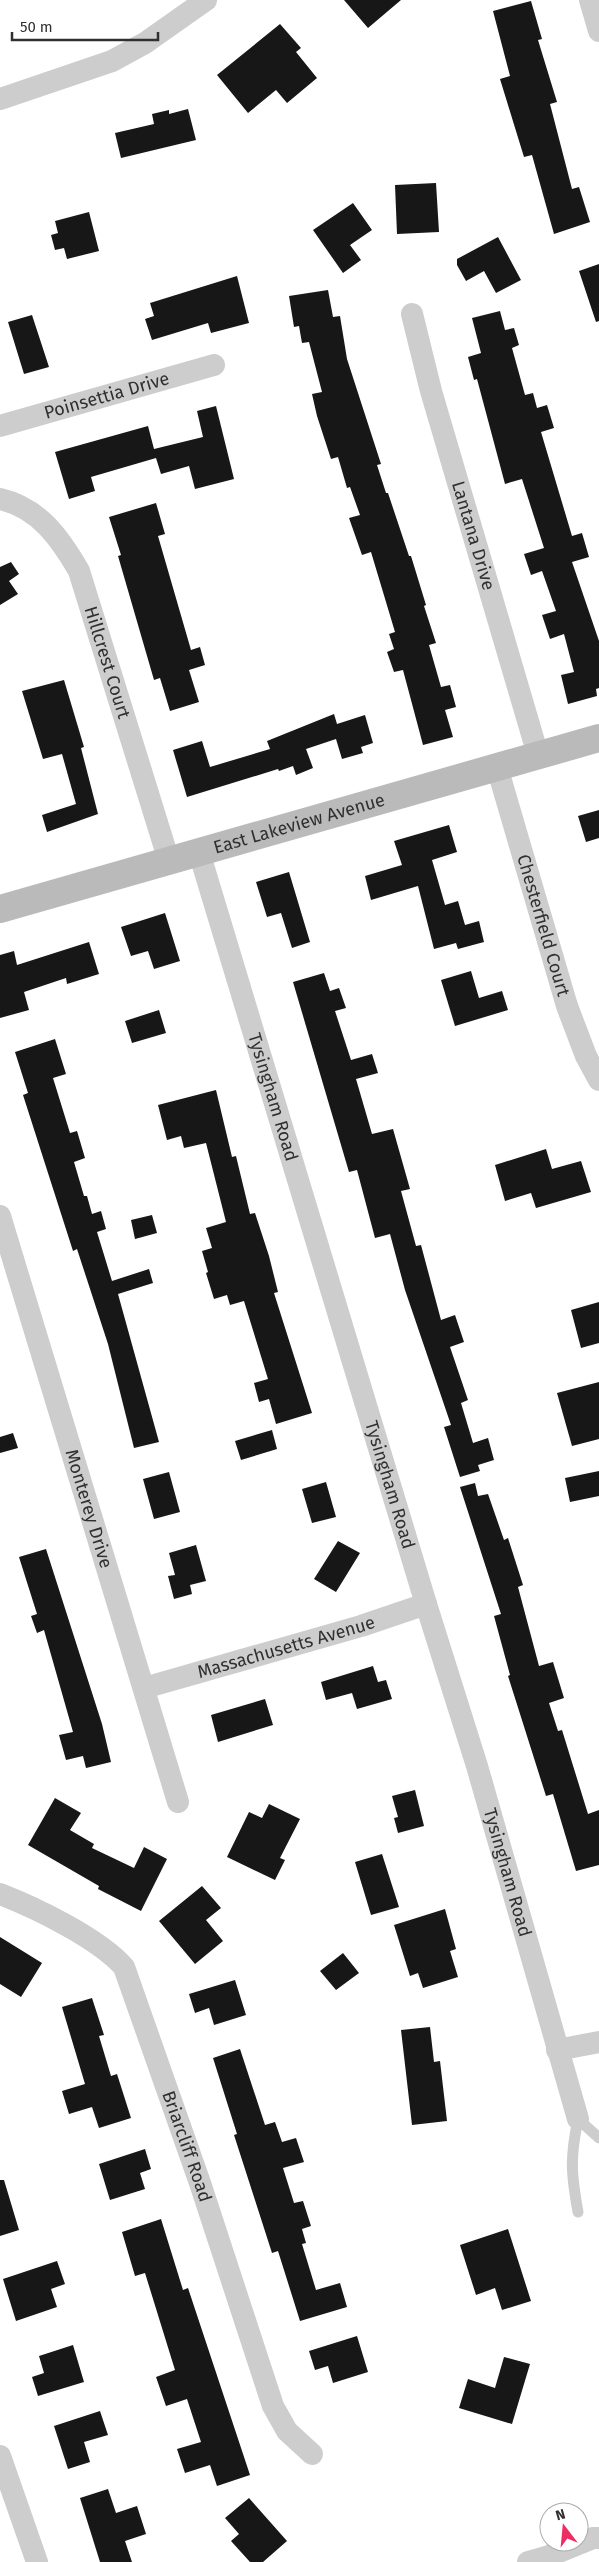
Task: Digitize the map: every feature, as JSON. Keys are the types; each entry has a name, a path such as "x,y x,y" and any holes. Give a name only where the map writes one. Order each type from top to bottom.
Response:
{"street":[{"path":"0,99 112,61 145,43 206,0"},
{"path":"590,0 599,31"},
{"name":"Lantana Drive","path":"412,314 431,391 538,755"},
{"name":"Poinsettia Drive","path":"0,426 214,365"},
{"name":"Hillcrest Court","path":"0,499 27,510 46,524 61,541 79,571 169,861"},
{"name":"East Lakeview Avenue","path":"0,909 599,738"},
{"name":"Chesterfield Court","path":"498,767 567,1006 586,1056 599,1080"},
{"name":"Tysingham Road","path":"199,852 426,1604 477,1766 578,2119"},
{"name":"Monterey Drive","path":"0,1216 178,1802"},
{"name":"Massachusetts Avenue","path":"144,1688 361,1626 426,1604"},
{"name":"Briarcliff Road","path":"0,1894 89,1939 116,1957 124,1966 200,2183 273,2406 287,2431 312,2454"},
{"path":"557,2050 599,2042"},
{"path":"0,2456 37,2562"},
{"path":"528,2562 549,2556 592,2538 599,2538"}],"lane":[{"path":"578,2119 599,2138"},
{"path":"578,2119 571,2153 572,2180 578,2212"}],"building":[{"path":"344,0 401,0 368,28"},
{"path":"531,1 542,39 538,40 557,102 550,104 572,189 579,187 590,222 554,234 532,155 524,157 500,79 510,76 493,11"},
{"path":"280,24 301,48 296,52 317,78 287,103 276,90 248,113 217,75"},
{"path":"188,109 196,140 121,158 115,133 154,124 152,114 169,110 169,114"},
{"path":"436,183 439,232 397,234 395,185"},
{"path":"353,203 372,230 350,245 361,260 343,273 313,230"},
{"path":"89,212 99,251 67,259 64,248 55,250 51,235 58,233 55,221"},
{"path":"498,237 521,280 496,293 484,271 466,281 457,265 457,259"},
{"path":"599,264 599,321 596,322 579,271"},
{"path":"237,276 249,323 211,333 208,323 152,340 145,319 154,316 150,303"},
{"path":"328,290 333,317 340,316 347,359 381,464 377,465 409,556 411,556 426,605 424,606 436,643 429,645 441,687 450,685 456,707 445,710 453,737 423,745 403,670 394,672 387,652 394,649 389,634 395,632 371,552 362,555 349,518 360,515 350,487 347,488 338,457 331,459 317,416 312,394 322,392 309,342 302,343 299,326 294,327 289,296"},
{"path":"500,311 505,330 514,328 519,345 512,348 525,395 533,393 537,408 547,405 554,428 541,432 572,536 582,533 589,557 572,562 599,641 599,688 596,689 597,696 568,704 561,675 574,672 564,634 550,639 542,615 556,611 542,571 531,575 524,554 544,548 522,479 505,484 477,379 474,380 468,357 481,353 472,318"},
{"path":"32,315 49,367 24,374 8,322"},
{"path":"216,406 234,479 195,489 189,466 161,474 156,458 91,477 95,491 69,499 55,452 148,426 154,449 203,437 197,411"},
{"path":"156,503 165,534 158,536 191,650 200,647 205,665 189,670 199,702 170,711 160,678 154,680 118,556 121,555 109,517"},
{"path":"11,562 19,574 9,581 18,594 0,605 0,567"},
{"path":"64,680 84,747 81,748 98,814 47,832 42,815 76,804 62,754 43,759 22,691"},
{"path":"334,714 337,724 365,715 373,743 361,747 363,753 342,759 336,739 306,749 313,768 296,775 293,766 279,771 278,769 187,797 173,750 202,741 210,767 270,749 267,741"},
{"path":"599,810 599,838 586,842 578,816"},
{"path":"449,825 457,852 432,860 445,905 458,901 465,925 479,921 484,942 458,949 456,943 434,949 418,886 371,900 365,876 402,865 394,841"},
{"path":"289,872 310,942 292,948 281,913 267,917 256,882"},
{"path":"165,913 180,961 154,969 148,951 131,956 121,927"},
{"path":"89,942 99,974 67,984 66,978 24,992 29,1010 0,1018 0,955 14,951 17,965"},
{"path":"471,971 479,998 502,991 508,1010 455,1026 441,980"},
{"path":"324,973 330,991 339,988 346,1008 335,1011 351,1060 372,1054 378,1073 356,1079 372,1134 393,1129 410,1189 401,1191 416,1246 421,1245 441,1320 455,1315 464,1342 450,1347 468,1400 461,1403 473,1443 488,1438 494,1460 478,1465 480,1471 460,1477 444,1427 451,1425 405,1290 390,1234 375,1238 357,1170 349,1172 293,982"},
{"path":"159,1010 166,1033 132,1043 125,1021"},
{"path":"55,1039 66,1074 53,1078 70,1133 77,1131 85,1158 74,1162 84,1196 87,1196 92,1214 101,1211 106,1229 97,1232 112,1281 149,1269 153,1283 118,1294 159,1442 134,1448 108,1344 77,1249 73,1251 23,1095 28,1093 15,1052"},
{"path":"216,1090 232,1157 236,1156 250,1214 255,1213 269,1256 278,1292 274,1293 312,1413 276,1424 269,1399 259,1402 254,1383 268,1379 244,1301 230,1305 227,1295 214,1299 206,1273 208,1272 202,1251 212,1248 206,1228 226,1222 206,1143 184,1148 181,1136 167,1140 158,1105"},
{"path":"546,1149 552,1169 581,1161 591,1192 536,1208 531,1193 505,1201 495,1165"},
{"path":"152,1215 157,1233 135,1239 131,1220"},
{"path":"599,1302 599,1343 581,1348 571,1310"},
{"path":"599,1382 599,1439 572,1446 557,1393"},
{"path":"272,1430 277,1449 241,1460 235,1441"},
{"path":"13,1433 18,1448 0,1453 0,1437"},
{"path":"599,1471 599,1496 570,1502 565,1478"},
{"path":"169,1472 180,1512 154,1519 143,1479"},
{"path":"326,1482 336,1517 312,1523 302,1489"},
{"path":"475,1483 478,1496 488,1494 504,1540 508,1538 523,1585 518,1587 539,1666 553,1662 564,1698 549,1703 558,1731 562,1730 588,1814 599,1810 599,1865 576,1871 553,1794 546,1796 508,1676 510,1675 494,1616 501,1614 460,1487"},
{"path":"338,1541 360,1553 336,1592 314,1579"},
{"path":"196,1545 206,1581 190,1585 192,1594 174,1599 168,1576 175,1575 169,1553"},
{"path":"46,1549 102,1724 111,1762 86,1768 83,1756 66,1760 59,1735 73,1732 44,1630 37,1633 31,1616 37,1614 19,1557"},
{"path":"373,1666 378,1682 386,1680 392,1699 357,1709 352,1693 326,1700 321,1682"},
{"path":"265,1699 273,1725 218,1742 211,1715"},
{"path":"415,1790 424,1826 398,1833 394,1818 398,1817 392,1796"},
{"path":"55,1798 81,1813 70,1830 94,1844 92,1848 134,1868 144,1847 167,1859 141,1911 98,1889 99,1886 28,1845"},
{"path":"269,1804 300,1819 280,1858 285,1860 275,1880 227,1857 249,1812 262,1818"},
{"path":"382,1854 399,1907 371,1915 355,1862"},
{"path":"202,1886 221,1908 206,1920 223,1941 195,1964 159,1921"},
{"path":"445,1909 456,1949 450,1951 458,1977 423,1988 418,1973 410,1976 394,1925"},
{"path":"0,1937 42,1963 21,1997 0,1984"},
{"path":"343,1953 359,1973 336,1990 320,1971"},
{"path":"235,1980 246,2015 214,2025 209,2008 195,2013 189,1994"},
{"path":"92,1998 104,2035 99,2036 111,2076 117,2074 131,2118 99,2128 92,2107 69,2114 62,2091 85,2084 62,2007"},
{"path":"430,2027 434,2062 440,2061 447,2121 412,2125 401,2030"},
{"path":"240,2049 265,2125 275,2122 282,2142 296,2138 304,2162 283,2168 294,2203 303,2201 311,2226 302,2229 306,2243 302,2244 316,2290 340,2283 347,2307 300,2321 278,2251 272,2253 234,2135 237,2134 213,2058"},
{"path":"145,2149 151,2169 140,2173 145,2189 110,2200 99,2164"},
{"path":"0,2180 4,2180 19,2230 0,2236"},
{"path":"161,2219 183,2290 188,2288 250,2475 217,2486 210,2465 185,2473 177,2449 201,2442 187,2399 166,2406 156,2377 175,2370 145,2273 135,2276 122,2232"},
{"path":"508,2229 531,2301 502,2310 495,2288 476,2295 460,2245"},
{"path":"57,2261 65,2284 51,2289 57,2307 16,2321 3,2279"},
{"path":"357,2336 368,2372 333,2383 328,2366 315,2370 309,2351"},
{"path":"73,2345 84,2382 38,2396 32,2377 44,2373 39,2356"},
{"path":"504,2357 530,2364 512,2424 459,2408 468,2379 495,2388"},
{"path":"100,2411 108,2435 84,2442 90,2462 68,2469 54,2426"},
{"path":"108,2489 116,2513 137,2506 146,2534 125,2541 132,2562 100,2562 80,2498"},
{"path":"249,2498 287,2541 263,2562 250,2562 231,2541 239,2534 225,2518"}]}
